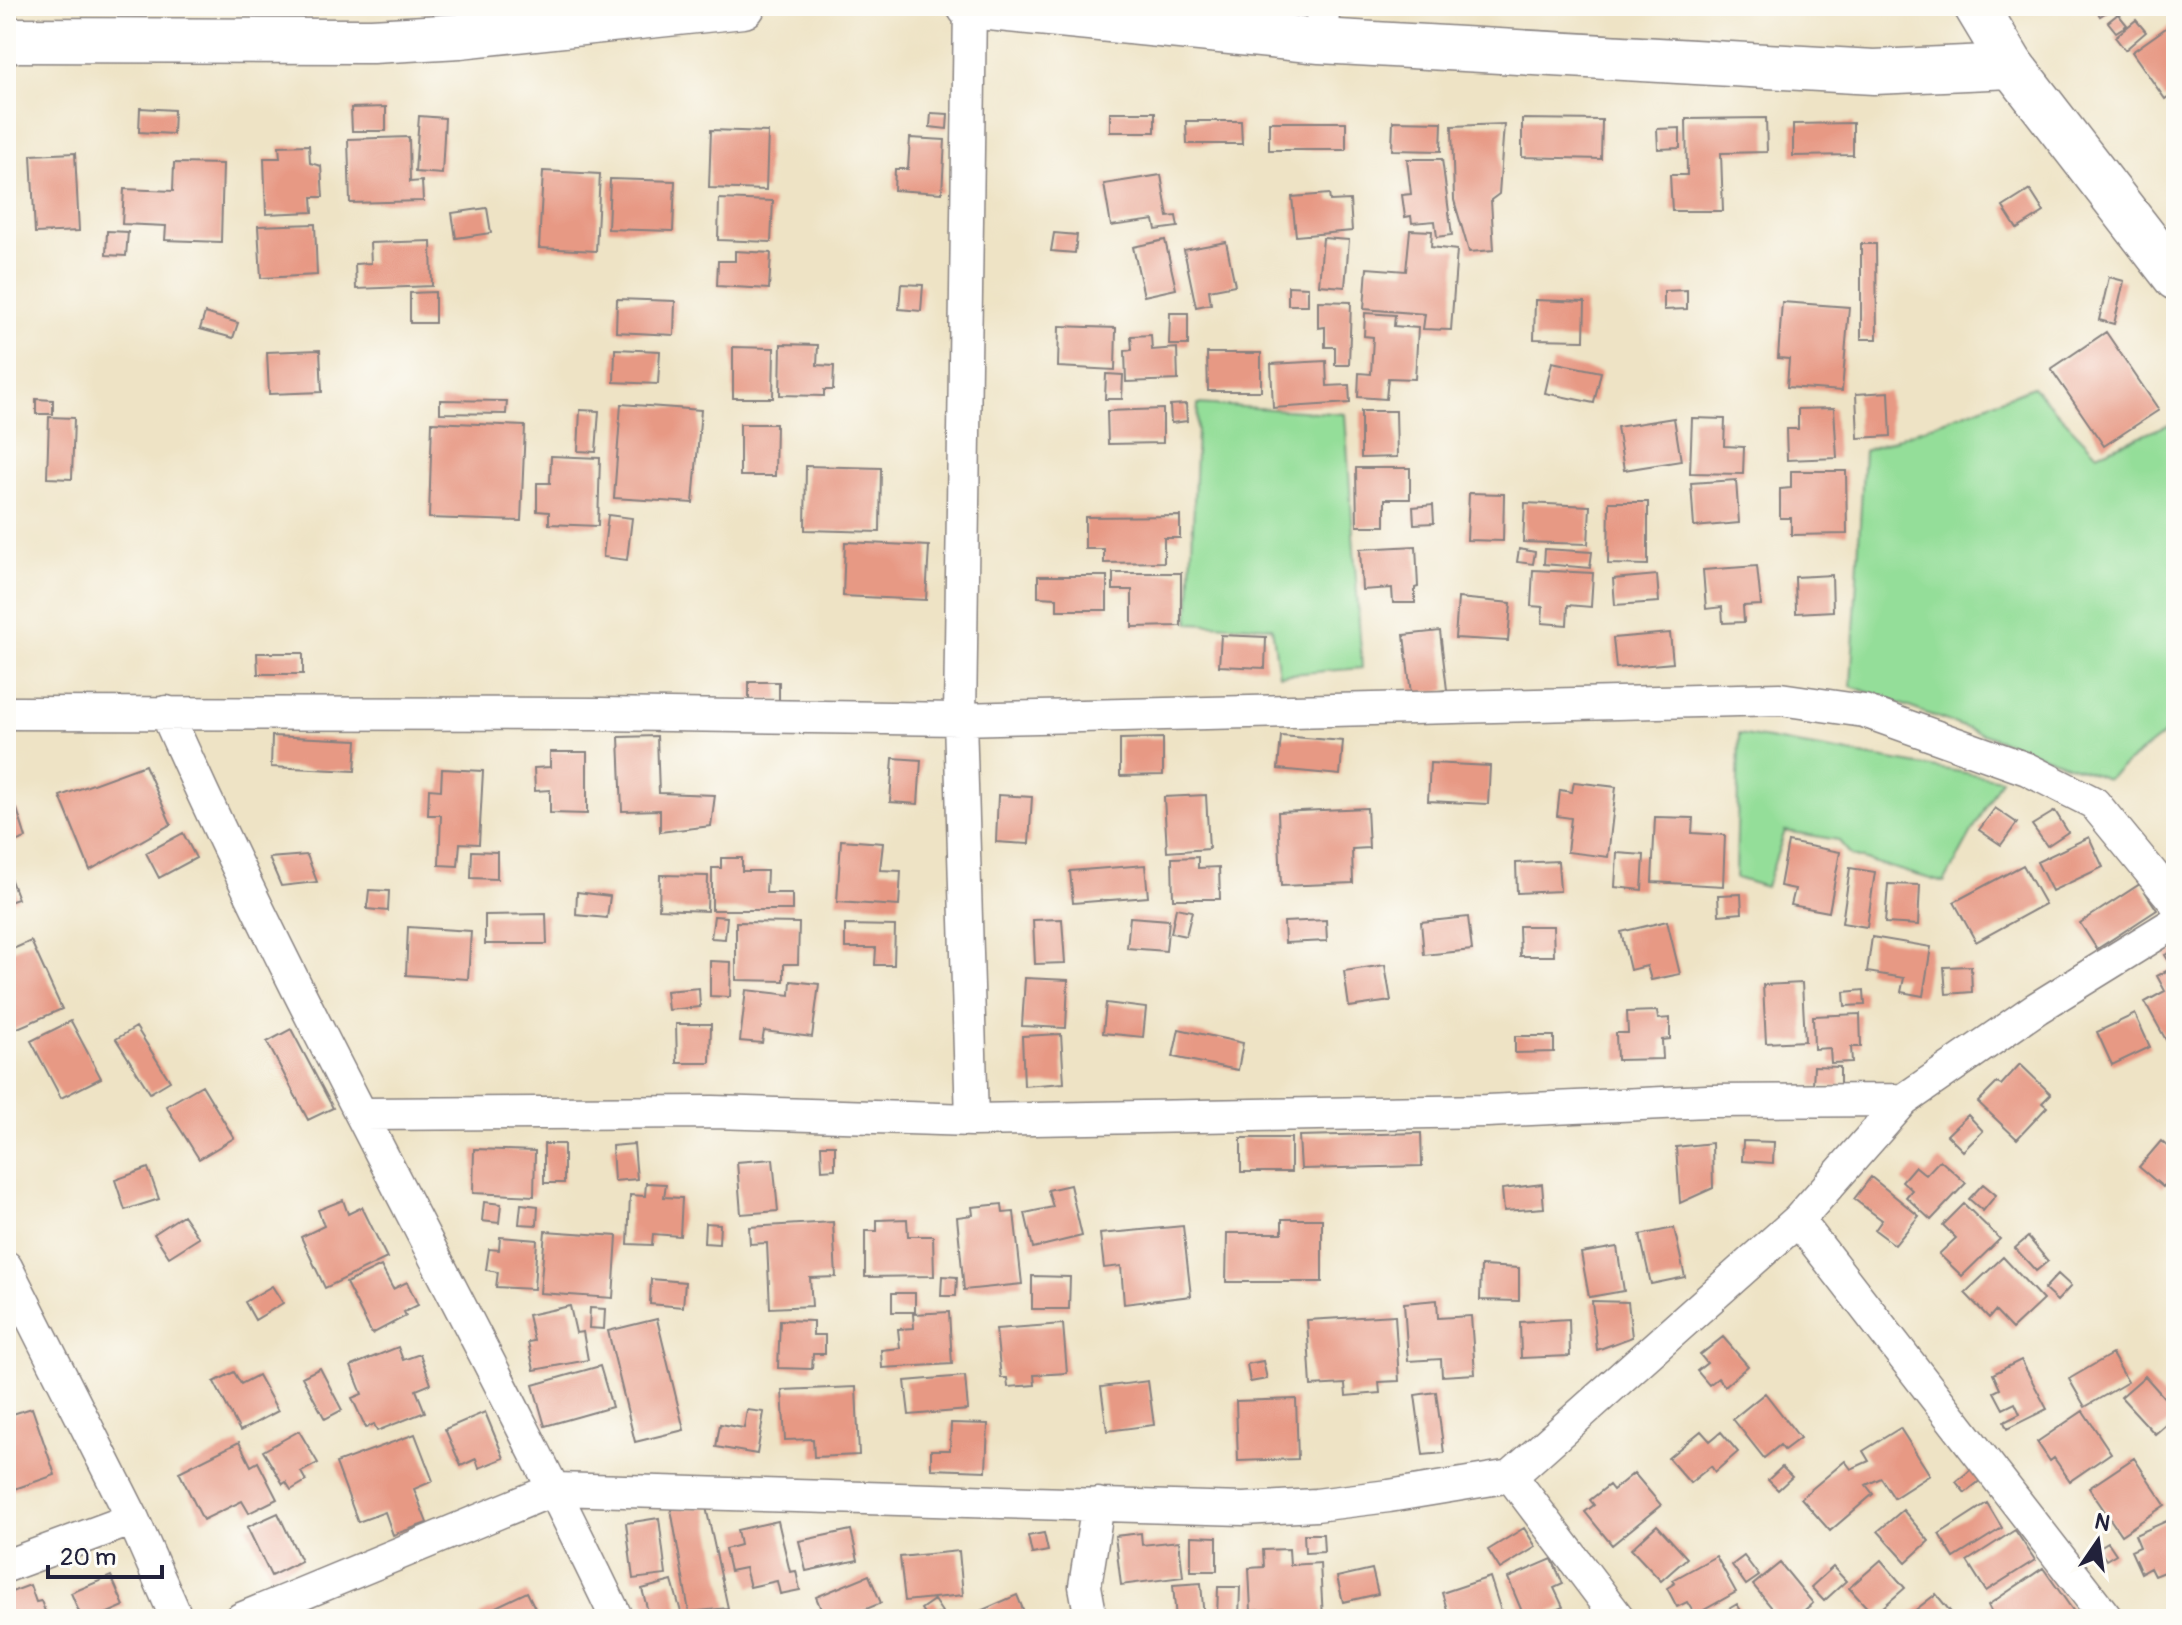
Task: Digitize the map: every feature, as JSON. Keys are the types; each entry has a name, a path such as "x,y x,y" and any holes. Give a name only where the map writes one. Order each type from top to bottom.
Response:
{"main road":[{"path":"6,40 372,41 460,36 743,6"},
{"path":"970,6 1322,23 1874,72 2012,66"},
{"path":"1976,6 2012,66 2176,278"}],"street":[{"path":"970,6 960,719 972,1120"},
{"path":"6,713 960,719 1780,699 1864,711 2027,769 2094,803 2176,903"},
{"path":"166,712 214,820 361,1114 555,1489 617,1619"},
{"path":"241,1619 555,1489 1243,1509 1316,1505 1511,1476 1798,1220 1904,1100 2037,1008 2176,922"},
{"path":"361,1114 713,1112 972,1120 1487,1111 1707,1101 1904,1100"},
{"path":"1798,1220 2107,1619"},
{"path":"6,1267 133,1519 177,1619"},
{"path":"1511,1476 1619,1619"},
{"path":"1091,1619 1085,1586 1098,1504"},
{"path":"6,1566 133,1519"}],"green space":[{"path":"2033,387 2097,454 2167,425 2176,429 2176,725 2107,779 1851,686 1864,451"},
{"path":"1198,404 1345,414 1362,668 1279,675 1272,627 1189,623"},
{"path":"1739,734 2001,779 1944,883 1852,856 1838,840 1785,831 1766,887 1736,878"}],"building":[{"path":"2094,6 2116,6 2100,16"},
{"path":"2118,14 2127,25 2116,32 2108,22"},
{"path":"2136,20 2146,32 2125,50 2115,37"},
{"path":"2176,21 2176,91 2165,99 2132,52"},
{"path":"386,107 386,131 352,131 351,108"},
{"path":"140,108 174,110 173,134 139,132"},
{"path":"1110,112 1155,112 1155,132 1110,132"},
{"path":"931,113 948,114 947,129 930,127"},
{"path":"419,116 445,118 442,174 415,172"},
{"path":"1766,118 1767,152 1721,153 1723,211 1672,211 1670,175 1687,175 1686,119"},
{"path":"1522,119 1602,120 1601,159 1522,157"},
{"path":"1186,121 1241,121 1242,144 1187,144"},
{"path":"1393,121 1442,122 1441,151 1392,150"},
{"path":"1269,122 1346,122 1346,150 1269,150"},
{"path":"1853,123 1853,155 1793,156 1793,124"},
{"path":"1504,124 1499,194 1491,200 1494,250 1469,252 1454,200 1452,126"},
{"path":"1680,128 1680,148 1658,149 1657,129"},
{"path":"711,130 768,132 766,190 709,188"},
{"path":"409,137 410,182 422,181 423,201 350,203 348,139"},
{"path":"910,138 945,140 942,193 894,190 895,169 908,169"},
{"path":"309,145 310,163 321,166 323,197 312,197 313,212 266,214 264,158 280,158 279,146"},
{"path":"75,153 79,231 35,233 31,155"},
{"path":"1407,159 1442,159 1452,235 1437,237 1435,221 1412,223 1411,216 1405,217 1402,195 1411,194"},
{"path":"174,163 223,164 221,242 165,240 166,226 122,224 124,189 173,191"},
{"path":"543,171 600,174 596,251 539,248"},
{"path":"1161,175 1168,217 1176,216 1178,227 1156,230 1154,220 1111,226 1104,184"},
{"path":"610,179 675,181 673,231 608,229"},
{"path":"2030,190 2044,212 2017,229 2003,207"},
{"path":"1329,194 1330,201 1350,200 1352,231 1296,236 1292,197"},
{"path":"719,199 773,201 771,242 718,240"},
{"path":"487,208 491,233 456,238 452,213"},
{"path":"315,224 317,275 261,278 258,226"},
{"path":"1410,230 1432,231 1431,247 1457,250 1451,330 1423,329 1425,314 1364,309 1367,268 1406,271"},
{"path":"107,231 128,232 126,256 106,255"},
{"path":"1054,233 1077,235 1075,253 1051,251"},
{"path":"1323,238 1349,240 1345,287 1319,285"},
{"path":"1165,240 1176,289 1144,296 1133,247"},
{"path":"431,241 432,286 356,289 355,264 371,263 370,243"},
{"path":"1226,242 1235,285 1209,290 1211,304 1196,307 1184,250"},
{"path":"1861,244 1876,244 1877,339 1861,339"},
{"path":"735,251 771,253 769,289 717,286 718,261 735,261"},
{"path":"2109,277 2124,281 2114,324 2099,320"},
{"path":"901,284 923,285 921,311 899,309"},
{"path":"1288,286 1308,287 1308,305 1288,305"},
{"path":"1687,290 1687,309 1664,310 1664,291"},
{"path":"435,292 435,323 410,323 410,293"},
{"path":"617,299 675,301 674,335 616,332"},
{"path":"1535,300 1585,302 1584,340 1534,339"},
{"path":"1318,301 1351,302 1349,365 1335,365 1335,347 1325,347 1325,327 1318,328"},
{"path":"1782,302 1849,307 1842,391 1787,387 1789,359 1778,358"},
{"path":"205,313 238,323 233,338 200,329"},
{"path":"1170,313 1188,313 1188,345 1169,345"},
{"path":"1365,313 1395,315 1394,326 1418,328 1415,379 1388,378 1386,399 1358,397 1359,373 1371,374 1373,337 1364,336"},
{"path":"1059,326 1116,328 1115,370 1058,367"},
{"path":"2106,332 2159,410 2104,446 2051,369"},
{"path":"1151,335 1152,350 1177,348 1178,380 1126,382 1125,351 1132,350 1131,336"},
{"path":"781,344 818,345 817,365 834,366 833,390 824,390 824,396 780,395"},
{"path":"733,347 774,348 773,398 733,398"},
{"path":"615,349 660,351 658,384 614,382"},
{"path":"320,350 322,392 269,394 267,352"},
{"path":"1207,353 1261,353 1261,391 1208,391"},
{"path":"1326,361 1327,386 1349,385 1350,403 1273,408 1271,364"},
{"path":"1552,362 1601,372 1594,403 1545,393"},
{"path":"1106,374 1123,375 1122,399 1105,399"},
{"path":"1889,392 1891,436 1858,438 1856,394"},
{"path":"36,399 53,400 53,414 36,414"},
{"path":"440,400 507,401 506,414 440,413"},
{"path":"621,404 701,410 693,503 614,498"},
{"path":"1186,404 1187,421 1171,423 1170,405"},
{"path":"1834,408 1837,458 1787,460 1786,429 1798,429 1798,409"},
{"path":"1163,409 1163,443 1108,444 1107,411"},
{"path":"580,410 599,411 596,452 578,451"},
{"path":"1361,411 1396,411 1397,457 1361,458"},
{"path":"49,417 74,418 72,479 47,478"},
{"path":"1674,418 1681,461 1624,470 1617,427"},
{"path":"1692,418 1725,419 1724,446 1744,447 1743,474 1690,473"},
{"path":"432,422 525,426 521,521 429,518"},
{"path":"740,424 776,424 775,476 740,476"},
{"path":"551,456 600,458 598,526 549,524 549,512 537,511 537,483 550,483"},
{"path":"806,466 881,468 880,532 805,530"},
{"path":"1356,468 1410,468 1410,499 1385,499 1385,526 1357,526"},
{"path":"1791,471 1846,471 1847,534 1791,535 1791,518 1780,518 1780,489 1791,488"},
{"path":"1736,480 1739,523 1694,527 1691,483"},
{"path":"1469,493 1504,494 1503,541 1467,540"},
{"path":"1609,502 1648,502 1648,565 1608,564"},
{"path":"1525,503 1590,506 1588,544 1523,542"},
{"path":"1433,505 1434,523 1414,524 1413,507"},
{"path":"608,515 632,518 627,560 603,557"},
{"path":"1180,516 1180,538 1164,538 1164,562 1104,563 1104,549 1085,549 1085,517"},
{"path":"845,542 929,546 926,600 843,596"},
{"path":"1416,546 1418,587 1415,588 1415,603 1393,603 1392,588 1362,590 1360,549"},
{"path":"1519,549 1535,552 1533,564 1517,562"},
{"path":"1545,549 1592,552 1590,568 1544,564"},
{"path":"1757,566 1761,605 1743,606 1744,622 1723,623 1722,607 1706,609 1703,570"},
{"path":"1533,570 1593,573 1591,607 1568,605 1567,625 1542,623 1543,607 1531,606"},
{"path":"1113,573 1181,573 1181,626 1132,627 1132,590 1113,590"},
{"path":"1657,575 1659,602 1615,605 1613,579"},
{"path":"1832,575 1833,611 1796,613 1795,577"},
{"path":"1038,576 1107,576 1107,610 1057,610 1057,598 1038,597"},
{"path":"1458,598 1511,603 1508,641 1455,638"},
{"path":"1440,631 1447,690 1411,694 1404,635"},
{"path":"1670,633 1673,663 1616,668 1613,638"},
{"path":"1221,635 1266,637 1265,668 1219,666"},
{"path":"257,653 303,653 303,674 258,674"},
{"path":"749,682 779,682 779,700 749,700"},
{"path":"272,736 357,740 355,771 271,767"},
{"path":"657,736 659,793 715,795 711,826 660,832 660,810 622,811 619,737"},
{"path":"1281,736 1343,741 1340,775 1278,769"},
{"path":"1163,738 1163,775 1120,776 1120,739"},
{"path":"550,752 587,752 587,814 550,813 550,790 535,791 534,768 550,767"},
{"path":"893,758 921,760 918,804 890,802"},
{"path":"1430,763 1490,766 1488,804 1428,801"},
{"path":"145,765 171,824 90,870 60,796"},
{"path":"442,769 483,771 479,844 460,843 458,866 439,865 441,815 428,815 429,789 441,790"},
{"path":"1574,782 1616,787 1608,857 1567,852 1571,818 1557,816 1560,790 1572,792"},
{"path":"998,795 1032,797 1029,844 996,842"},
{"path":"1206,795 1209,849 1167,852 1164,797"},
{"path":"1367,808 1369,848 1352,849 1353,883 1281,886 1278,812"},
{"path":"1995,808 2017,823 2001,845 1979,830"},
{"path":"17,809 26,838 9,844 6,813"},
{"path":"2055,811 2068,832 2047,846 2032,825"},
{"path":"1655,817 1693,818 1692,833 1725,835 1723,886 1652,882"},
{"path":"183,833 196,858 159,878 146,853"},
{"path":"2089,837 2103,867 2052,891 2037,862"},
{"path":"841,840 883,843 880,870 901,871 899,906 837,902"},
{"path":"1788,842 1840,852 1829,912 1791,905 1795,889 1780,886"},
{"path":"472,851 497,852 497,879 471,878"},
{"path":"1617,853 1644,855 1642,890 1615,887"},
{"path":"307,855 317,882 281,886 269,858"},
{"path":"1198,857 1198,868 1219,867 1220,899 1173,899 1172,858"},
{"path":"721,858 742,858 742,871 767,871 766,893 792,893 792,910 712,910 712,868 721,868"},
{"path":"1558,861 1560,891 1517,893 1516,863"},
{"path":"1145,865 1148,897 1073,903 1070,871"},
{"path":"2023,865 2045,904 1976,942 1954,902"},
{"path":"6,867 18,899 6,903"},
{"path":"1850,868 1875,872 1867,927 1842,923"},
{"path":"660,875 708,876 707,911 659,909"},
{"path":"1888,884 1920,885 1918,925 1885,923"},
{"path":"2140,884 2157,910 2097,949 2080,923"},
{"path":"369,890 389,891 388,911 367,909"},
{"path":"577,892 610,896 607,918 576,915"},
{"path":"1741,894 1742,913 1719,915 1718,895"},
{"path":"1176,908 1192,911 1186,936 1171,933"},
{"path":"546,914 547,944 485,944 485,915"},
{"path":"714,916 727,917 725,939 711,938"},
{"path":"1130,917 1169,920 1166,951 1127,948"},
{"path":"1468,917 1472,950 1424,955 1421,922"},
{"path":"1062,919 1065,963 1035,964 1033,920"},
{"path":"1326,920 1327,941 1285,943 1284,922"},
{"path":"1667,921 1680,974 1651,980 1647,966 1630,970 1621,932"},
{"path":"736,922 799,923 798,964 784,964 784,981 736,980"},
{"path":"845,925 895,926 894,965 875,965 876,948 845,948"},
{"path":"1519,926 1553,926 1554,956 1520,956"},
{"path":"408,927 471,931 468,979 406,975"},
{"path":"1872,937 1931,947 1923,996 1901,992 1904,978 1867,972"},
{"path":"31,941 62,1009 6,1033 6,952"},
{"path":"2176,950 2176,962 2171,965 2165,955"},
{"path":"710,961 731,962 730,997 710,996"},
{"path":"1385,965 1391,1001 1349,1007 1344,971"},
{"path":"1971,966 1972,992 1946,994 1944,967"},
{"path":"2176,966 2176,1037 2167,1042 2145,1002 2165,991 2157,976"},
{"path":"1025,978 1068,980 1066,1028 1022,1026"},
{"path":"791,981 819,984 812,1037 764,1031 762,1043 740,1041 746,990 790,995"},
{"path":"1802,983 1805,1041 1766,1043 1763,985"},
{"path":"699,988 700,1007 668,1010 666,991"},
{"path":"1864,990 1865,1005 1845,1006 1844,992"},
{"path":"1106,1003 1146,1008 1143,1037 1103,1033"},
{"path":"1657,1011 1658,1019 1670,1018 1670,1039 1662,1040 1663,1059 1617,1060 1616,1033 1628,1033 1627,1012"},
{"path":"1860,1014 1861,1047 1851,1047 1852,1062 1831,1063 1830,1048 1814,1049 1813,1016"},
{"path":"2135,1014 2150,1047 2112,1065 2097,1032"},
{"path":"71,1021 101,1078 61,1098 31,1041"},
{"path":"676,1024 711,1024 710,1063 677,1063"},
{"path":"136,1027 170,1081 150,1093 116,1039"},
{"path":"291,1029 333,1108 308,1120 267,1042"},
{"path":"1179,1029 1243,1043 1238,1070 1173,1057"},
{"path":"1061,1034 1064,1083 1024,1086 1022,1036"},
{"path":"1515,1036 1554,1036 1554,1052 1515,1053"},
{"path":"2020,1064 2051,1094 2042,1103 2047,1107 2017,1139 1978,1102 1997,1083 2001,1085"},
{"path":"1814,1066 1840,1067 1840,1087 1813,1085"},
{"path":"202,1085 234,1138 199,1159 166,1106"},
{"path":"1968,1115 1983,1131 1963,1151 1947,1135"},
{"path":"1421,1133 1422,1166 1301,1169 1299,1136"},
{"path":"1241,1138 1291,1138 1291,1172 1241,1172"},
{"path":"1743,1141 1774,1142 1773,1163 1742,1161"},
{"path":"2161,1141 2176,1154 2176,1172 2163,1187 2139,1167"},
{"path":"1712,1143 1713,1188 1680,1203 1676,1147"},
{"path":"544,1144 564,1144 564,1183 544,1183"},
{"path":"634,1144 637,1179 614,1181 612,1146"},
{"path":"821,1145 835,1145 835,1169 822,1170"},
{"path":"474,1149 535,1151 534,1196 473,1193"},
{"path":"773,1159 778,1211 741,1214 737,1162"},
{"path":"1940,1160 1966,1183 1931,1220 1906,1197 1912,1190 1902,1181 1915,1166 1926,1175"},
{"path":"148,1168 159,1199 125,1210 115,1180"},
{"path":"1871,1177 1919,1216 1895,1245 1875,1230 1882,1220 1854,1199"},
{"path":"646,1183 666,1184 664,1197 682,1198 680,1236 653,1234 652,1245 628,1244 630,1195 645,1196"},
{"path":"1542,1184 1544,1208 1504,1211 1502,1189"},
{"path":"1983,1184 1996,1195 1983,1211 1969,1199"},
{"path":"1070,1185 1082,1236 1033,1248 1025,1213 1053,1207 1048,1190"},
{"path":"343,1200 348,1214 362,1207 387,1258 325,1288 301,1237 324,1226 318,1210"},
{"path":"484,1202 501,1204 499,1223 482,1221"},
{"path":"521,1204 538,1206 537,1225 519,1224"},
{"path":"1002,1204 1003,1213 1014,1212 1022,1284 964,1290 957,1217 973,1215 972,1207"},
{"path":"1964,1204 2000,1239 1962,1276 1939,1254 1956,1238 1943,1225"},
{"path":"183,1215 199,1238 169,1257 154,1234"},
{"path":"907,1219 908,1236 933,1236 934,1276 865,1277 865,1231 877,1231 877,1220"},
{"path":"1282,1219 1322,1219 1322,1282 1226,1282 1227,1233 1282,1233"},
{"path":"833,1222 836,1277 810,1278 812,1306 770,1308 767,1243 750,1244 749,1227"},
{"path":"705,1223 720,1224 719,1244 704,1243"},
{"path":"1183,1226 1191,1296 1124,1304 1121,1266 1104,1268 1100,1234"},
{"path":"1674,1228 1685,1277 1651,1284 1640,1235"},
{"path":"545,1231 617,1236 613,1298 540,1293"},
{"path":"500,1237 537,1240 534,1289 496,1287 498,1272 486,1270 489,1249 499,1250"},
{"path":"2028,1237 2048,1261 2036,1271 2015,1248"},
{"path":"1617,1247 1624,1291 1589,1297 1581,1253"},
{"path":"2003,1257 2043,1300 2012,1329 1995,1311 1989,1318 1965,1293"},
{"path":"381,1266 393,1289 407,1282 418,1305 404,1312 406,1316 372,1334 346,1283"},
{"path":"1481,1266 1519,1268 1519,1301 1480,1300"},
{"path":"2058,1274 2071,1286 2057,1301 2044,1289"},
{"path":"942,1276 957,1277 956,1296 941,1296"},
{"path":"1032,1276 1070,1277 1069,1309 1032,1309"},
{"path":"651,1279 685,1282 683,1307 650,1304"},
{"path":"272,1286 283,1303 255,1320 245,1302"},
{"path":"892,1293 915,1293 915,1312 892,1312"},
{"path":"1437,1300 1438,1318 1471,1316 1475,1374 1442,1376 1441,1359 1408,1361 1404,1303"},
{"path":"1592,1301 1628,1302 1632,1337 1597,1350"},
{"path":"570,1306 576,1333 583,1332 588,1360 534,1370 528,1342 534,1341 528,1315"},
{"path":"590,1308 605,1309 604,1329 589,1328"},
{"path":"949,1312 952,1364 882,1368 881,1350 900,1348 898,1329 914,1328 913,1314"},
{"path":"1395,1315 1399,1381 1379,1382 1380,1393 1346,1396 1345,1384 1311,1386 1307,1320"},
{"path":"657,1319 684,1430 635,1442 608,1331"},
{"path":"1569,1319 1570,1356 1521,1358 1520,1322"},
{"path":"780,1320 813,1321 813,1335 825,1335 825,1354 813,1354 812,1369 778,1368"},
{"path":"1063,1324 1067,1373 1034,1375 1035,1385 1008,1387 1007,1378 1001,1378 996,1329"},
{"path":"1723,1337 1748,1366 1725,1386 1718,1378 1709,1385 1697,1371 1707,1363 1700,1355"},
{"path":"398,1347 403,1360 420,1354 431,1384 416,1390 425,1412 377,1431 374,1424 366,1428 352,1398 362,1394 351,1366"},
{"path":"2112,1354 2128,1382 2085,1407 2069,1379"},
{"path":"2021,1360 2047,1409 2007,1429 2004,1422 2020,1414 2015,1403 2003,1409 1994,1392 2000,1389 1993,1374"},
{"path":"1263,1361 1267,1379 1250,1382 1247,1364"},
{"path":"600,1366 612,1407 545,1426 533,1385"},
{"path":"320,1368 342,1410 325,1419 302,1377"},
{"path":"234,1372 241,1384 258,1375 278,1411 240,1431 214,1382"},
{"path":"965,1376 968,1410 909,1415 905,1381"},
{"path":"2145,1376 2176,1411 2176,1416 2155,1434 2121,1397"},
{"path":"1148,1381 1154,1425 1107,1431 1101,1387"},
{"path":"856,1387 859,1455 814,1457 813,1439 785,1440 782,1390"},
{"path":"1436,1392 1444,1453 1423,1455 1415,1395"},
{"path":"1765,1393 1800,1438 1784,1450 1780,1445 1764,1458 1733,1419"},
{"path":"1296,1399 1298,1459 1238,1461 1236,1401"},
{"path":"32,1408 55,1475 6,1492 6,1416"},
{"path":"747,1410 764,1412 757,1454 716,1447 720,1424 744,1428"},
{"path":"2083,1411 2111,1453 2070,1481 2054,1458 2050,1461 2037,1442"},
{"path":"485,1412 504,1458 479,1468 476,1459 461,1466 445,1429"},
{"path":"951,1423 988,1424 986,1471 931,1469 931,1450 950,1450"},
{"path":"1900,1428 1930,1475 1894,1498 1881,1478 1866,1485 1873,1494 1830,1531 1801,1498 1845,1461 1851,1469 1869,1461 1863,1451"},
{"path":"299,1431 318,1463 301,1472 306,1481 291,1490 286,1482 283,1484 263,1451"},
{"path":"1701,1431 1710,1441 1721,1432 1738,1452 1715,1472 1711,1466 1690,1483 1668,1458"},
{"path":"415,1434 433,1481 414,1489 427,1523 393,1535 385,1512 358,1522 336,1463"},
{"path":"239,1442 251,1466 258,1462 277,1499 249,1513 242,1501 203,1520 179,1472"},
{"path":"2134,1458 2165,1505 2121,1535 2089,1488"},
{"path":"1782,1467 1792,1477 1778,1490 1768,1480"},
{"path":"1974,1467 1983,1478 1965,1493 1956,1482"},
{"path":"1634,1473 1661,1505 1612,1545 1585,1512 1594,1505 1590,1500 1609,1485 1613,1490"},
{"path":"1987,1503 2002,1528 1954,1558 1939,1534"},
{"path":"706,1507 728,1608 689,1612 671,1509"},
{"path":"1903,1510 1929,1541 1906,1562 1878,1531"},
{"path":"278,1513 301,1561 271,1576 247,1527"},
{"path":"659,1518 666,1575 633,1579 626,1523"},
{"path":"2171,1519 2176,1530 2176,1567 2154,1576 2150,1568 2141,1573 2131,1551 2140,1547 2135,1535"},
{"path":"778,1521 790,1572 796,1571 800,1590 780,1594 777,1581 750,1587 745,1568 730,1571 725,1549 740,1545 737,1530"},
{"path":"1657,1525 1687,1558 1661,1581 1631,1549"},
{"path":"1524,1528 1536,1547 1500,1569 1488,1550"},
{"path":"851,1530 858,1560 806,1571 799,1541"},
{"path":"2015,1530 2035,1560 1986,1591 1967,1561"},
{"path":"1044,1533 1048,1551 1032,1554 1028,1536"},
{"path":"1141,1533 1142,1545 1179,1541 1183,1577 1121,1585 1115,1536"},
{"path":"1304,1534 1323,1534 1324,1552 1305,1553"},
{"path":"1191,1536 1217,1537 1217,1571 1191,1571"},
{"path":"2108,1542 2116,1554 2106,1560 2098,1548"},
{"path":"1289,1549 1290,1565 1320,1563 1323,1619 1280,1619 1280,1609 1251,1611 1249,1568 1264,1567 1263,1550"},
{"path":"959,1551 963,1595 905,1601 900,1557"},
{"path":"1716,1556 1736,1592 1695,1615 1687,1602 1677,1607 1667,1588 1675,1583 1673,1580"},
{"path":"1744,1556 1759,1576 1746,1585 1732,1565"},
{"path":"1552,1559 1563,1584 1554,1588 1563,1607 1534,1619 1525,1619 1508,1578"},
{"path":"1881,1560 1905,1588 1874,1615 1849,1588"},
{"path":"1780,1563 1813,1603 1794,1619 1781,1619 1753,1585"},
{"path":"1833,1567 1846,1581 1824,1601 1811,1587"},
{"path":"2043,1568 2079,1619 1984,1619 1992,1613 1988,1605"},
{"path":"1372,1569 1378,1594 1343,1602 1337,1577"},
{"path":"869,1575 881,1603 842,1619 825,1619 816,1597"},
{"path":"111,1576 124,1606 94,1619 82,1619 71,1593"},
{"path":"1490,1577 1501,1611 1475,1619 1450,1619 1442,1593"},
{"path":"672,1581 683,1619 650,1619 642,1589"},
{"path":"1201,1583 1204,1619 1176,1619 1173,1585"},
{"path":"30,1585 36,1602 41,1601 48,1619 6,1619 6,1594"},
{"path":"1218,1587 1240,1587 1239,1619 1217,1619"},
{"path":"527,1592 538,1614 526,1619 481,1619 479,1615"},
{"path":"1936,1594 1954,1616 1950,1619 1904,1619"},
{"path":"1017,1595 1027,1619 983,1619 980,1611"},
{"path":"934,1600 942,1612 928,1619 921,1609"},
{"path":"1737,1604 1746,1619 1712,1619"}]}
